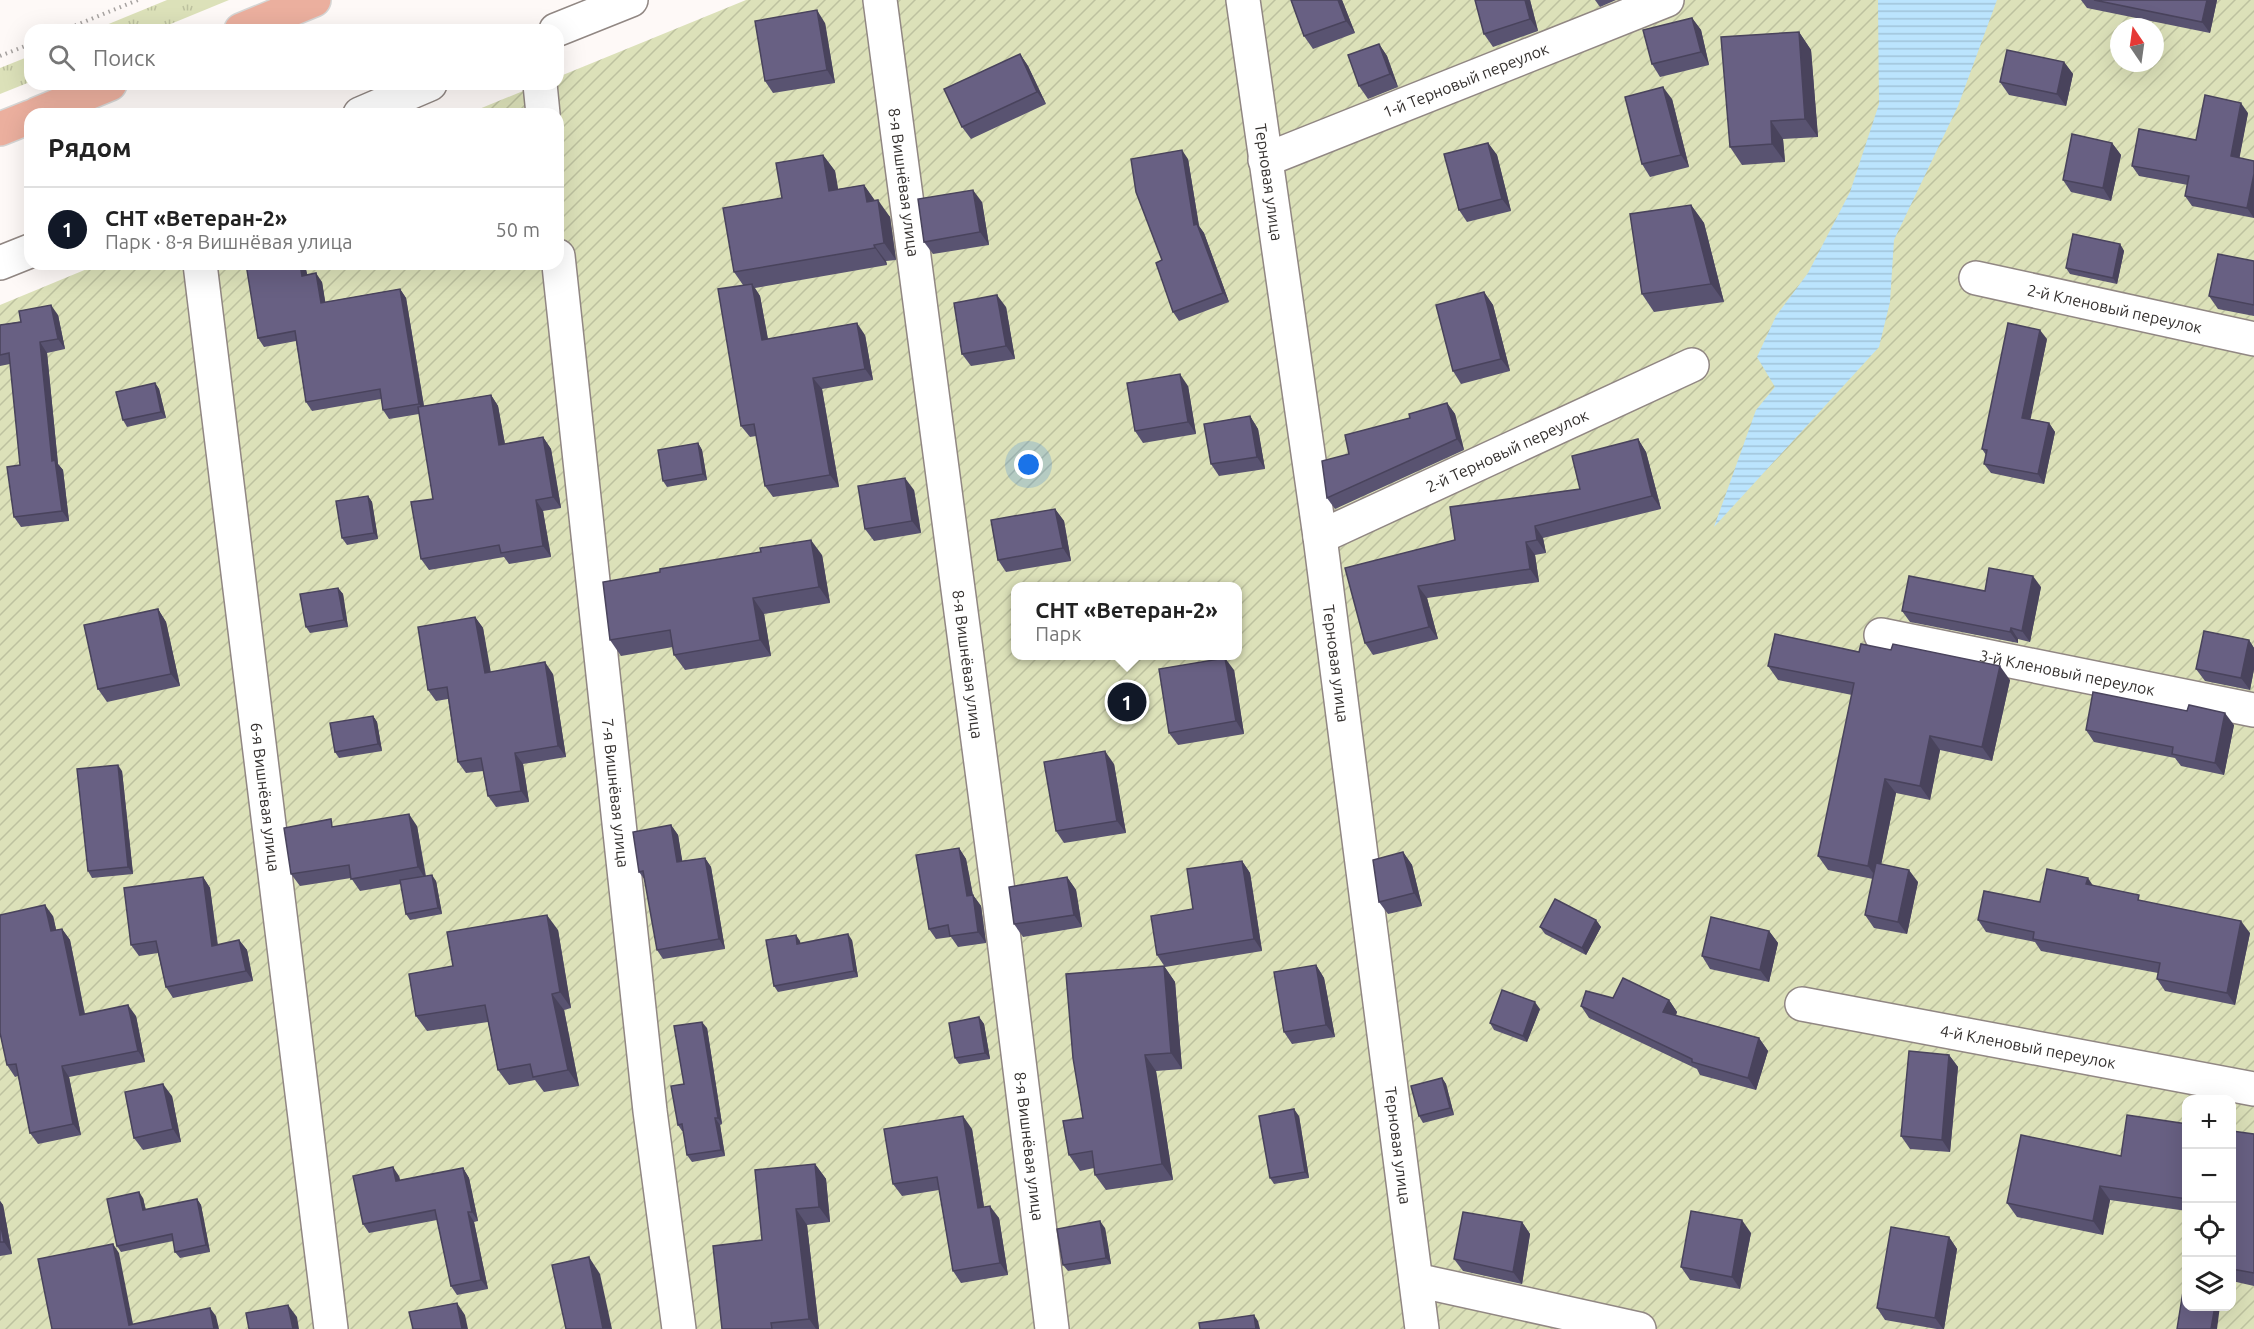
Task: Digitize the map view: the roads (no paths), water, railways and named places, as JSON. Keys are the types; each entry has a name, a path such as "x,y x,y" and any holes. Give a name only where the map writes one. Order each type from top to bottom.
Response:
{"main road":[{"path":"256,24 314,0"},
{"path":"52,108 95,90"},
{"path":"0,129 24,119"}],"street":[{"path":"564,27 631,0"},
{"name":"8-я Вишнёвая улица","path":"880,0 999,899 1052,1329"},
{"name":"Терновая улица","path":"1243,0 1320,537 1422,1329"},
{"name":"1-й Терновый переулок","path":"1265,160 1667,0"},
{"path":"374,108 416,90"},
{"path":"541,90 542,108"},
{"path":"0,263 24,253"},
{"name":"6-я Вишнёвая улица","path":"201,270 330,1329"},
{"name":"7-я Вишнёвая улица","path":"560,270 650,1111 679,1329"},
{"name":"2-й Кленовый переулок","path":"1976,278 2254,339"},
{"name":"2-й Терновый переулок","path":"1320,537 1692,365"},
{"name":"3-й Кленовый переулок","path":"1881,635 2254,710"},
{"name":"4-й Кленовый переулок","path":"1802,1004 2254,1089"},
{"path":"1416,1280 1639,1329"}],"water":[{"path":"1878,0 1997,0 1958,106 1894,240 1890,302 1879,347 1714,527 1756,410 1775,387 1757,357 1776,316 1808,273 1850,192 1879,104"}],"place":[{"name":"СНТ «Ветеран-2»","path":"1127,702"}]}
